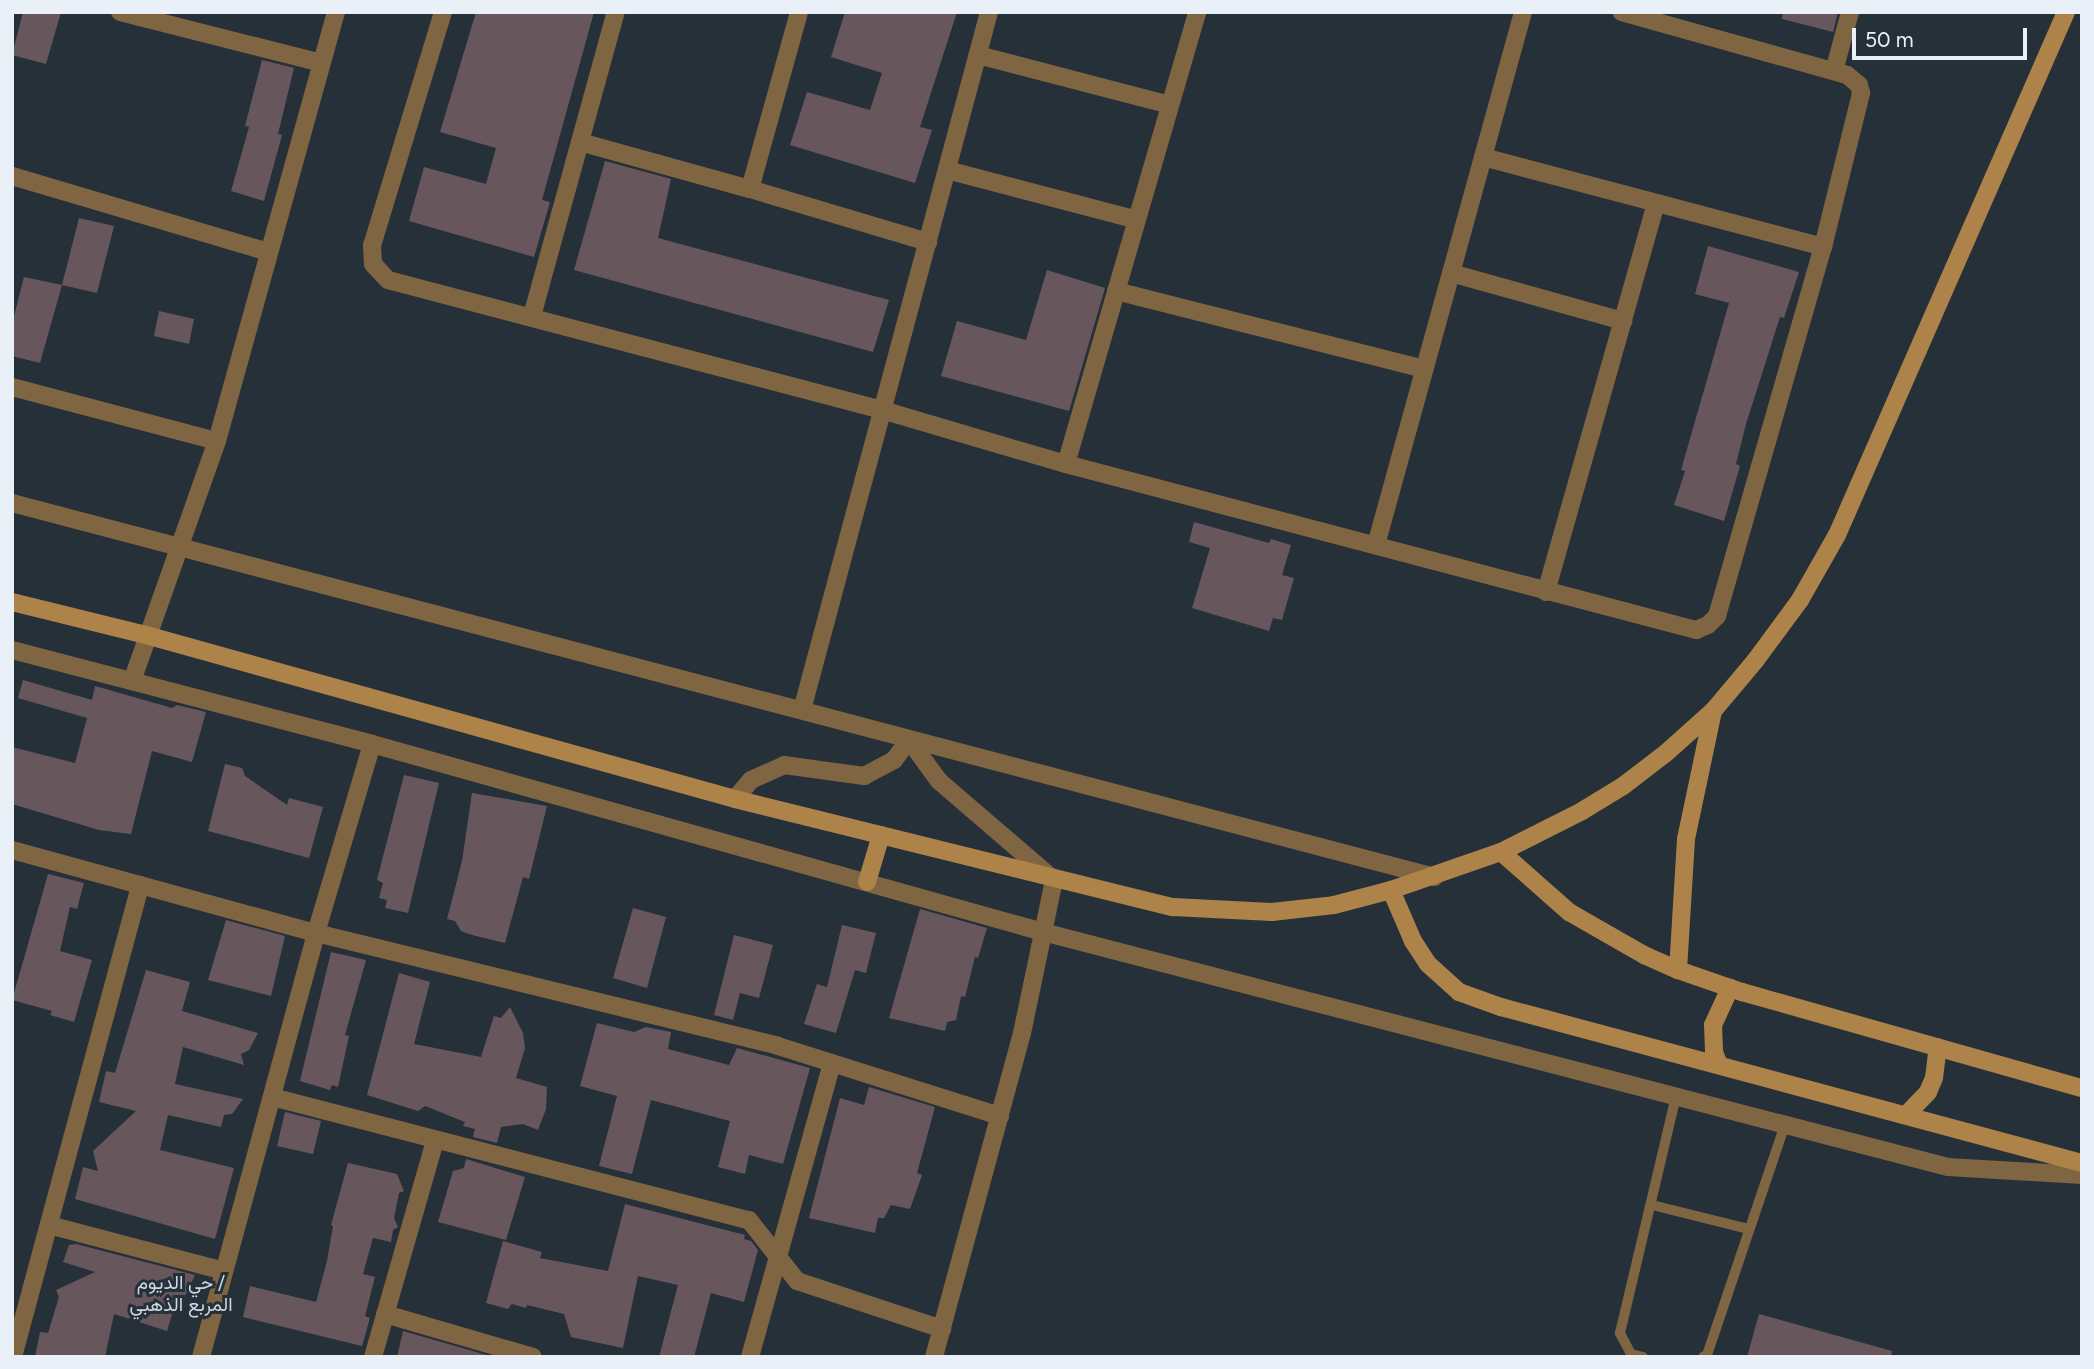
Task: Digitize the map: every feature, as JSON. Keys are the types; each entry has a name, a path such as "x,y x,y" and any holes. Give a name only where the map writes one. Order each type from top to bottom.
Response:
{"main road":[{"path":"12,602 146,635 735,799 1054,880 1173,907 1224,912 1272,912 1334,905 1391,890 1501,852 1582,811 1623,786 1666,753 1713,710 1755,661 1800,600 1837,535 2066,12"},
{"path":"1678,970 1686,839 1713,710"},
{"path":"867,882 881,835"},
{"path":"1501,852 1524,876 1569,912 1644,955 1678,970 1730,988 2082,1088"},
{"path":"1391,890 1413,941 1428,964 1459,992 1501,1007 2082,1163"},
{"path":"1719,1065 1713,1025 1730,988"},
{"path":"1906,1115 1918,1105 1931,1085 1938,1047"}],"street":[{"path":"120,12 321,63"},
{"path":"132,681 177,547 217,441 336,12"},
{"path":"443,12 373,245 373,264 388,280 882,410 1066,464 1546,592 1690,630 1702,629 1713,621 1823,247 1861,93 1854,79 1834,71 1622,12"},
{"path":"532,316 616,12"},
{"path":"750,189 799,12"},
{"path":"802,710 989,12"},
{"path":"1066,464 1196,12"},
{"path":"1376,545 1522,12"},
{"path":"1834,71 1850,12"},
{"path":"978,55 1170,105"},
{"path":"580,142 928,242"},
{"path":"1483,157 1823,247"},
{"path":"947,170 1137,220"},
{"path":"12,176 268,252"},
{"path":"1546,592 1656,203"},
{"path":"1451,273 1623,321"},
{"path":"1116,291 1424,369"},
{"path":"12,387 217,441"},
{"path":"12,503 1435,877"},
{"path":"12,650 372,744 1043,932 1948,1167 2082,1175"},
{"path":"735,799 751,780 784,765 864,776 894,760 909,740"},
{"path":"909,740 939,781 1054,880 1023,1033 934,1357"},
{"path":"201,1357 316,933 372,744"},
{"path":"12,850 316,933 765,1043 1000,1116"},
{"path":"13,1357 140,885"},
{"path":"750,1357 832,1063"},
{"path":"272,1097 749,1220 797,1281 942,1329"},
{"path":"373,1357 435,1141"},
{"path":"49,1225 224,1271"},
{"path":"385,1314 533,1357"}],"lane":[{"path":"1643,1357 1631,1354 1620,1332 1676,1096"},
{"path":"1703,1357 1707,1354 1785,1124"},
{"path":"1652,1205 1749,1229"}],"building":[{"path":"23,12 61,12 46,64 12,55"},
{"path":"476,12 594,12 542,200 550,202 534,257 409,221 424,167 486,184 496,148 440,132"},
{"path":"845,12 957,12 920,127 932,130 915,183 790,145 807,92 870,110 882,73 831,57"},
{"path":"1783,12 1838,12 1833,32 1782,19"},
{"path":"262,60 294,68 278,134 282,135 264,201 231,191 249,127 245,126"},
{"path":"605,161 671,179 658,238 889,300 873,352 574,270"},
{"path":"79,218 114,226 97,293 62,285"},
{"path":"1708,246 1799,272 1784,318 1780,317 1746,424 1736,464 1740,466 1724,521 1674,505 1685,471 1681,470 1729,303 1695,294"},
{"path":"1047,270 1105,288 1069,411 941,376 957,321 1026,340"},
{"path":"24,277 62,285 40,363 12,356 12,324"},
{"path":"159,311 194,319 189,344 154,336"},
{"path":"1194,522 1269,543 1271,539 1291,545 1282,575 1294,578 1282,620 1273,618 1269,631 1192,608 1210,548 1189,542"},
{"path":"23,680 92,700 95,686 172,708 177,705 206,712 192,762 152,751 131,834 99,830 12,804 12,747 75,763 87,718 18,698"},
{"path":"225,764 242,768 245,776 287,805 289,798 323,807 309,858 208,831"},
{"path":"404,775 439,783 408,913 385,908 387,900 379,898 383,883 377,880"},
{"path":"472,793 547,806 529,879 523,877 505,943 461,931 455,921 447,919 462,861"},
{"path":"48,874 84,883 77,909 70,907 60,951 92,960 74,1022 50,1015 52,1011 12,1000"},
{"path":"633,908 666,917 647,988 613,978"},
{"path":"920,909 987,928 978,958 975,957 965,997 961,996 956,1020 947,1022 945,1031 889,1018"},
{"path":"226,920 285,936 271,996 208,980"},
{"path":"842,925 876,933 866,973 855,970 836,1033 804,1024 817,984 827,987"},
{"path":"734,935 773,945 759,998 740,993 733,1020 714,1015"},
{"path":"331,952 366,960 345,1035 349,1036 338,1087 332,1085 330,1090 300,1081"},
{"path":"146,970 190,982 182,1011 258,1033 249,1050 241,1054 244,1065 183,1047 175,1084 243,1099 232,1114 224,1115 221,1127 168,1115 160,1150 234,1168 215,1239 75,1199 83,1167 98,1171 93,1151 136,1111 99,1102 106,1071 115,1073"},
{"path":"399,973 430,982 414,1044 481,1057 494,1016 501,1018 510,1007 523,1033 525,1048 516,1078 547,1087 546,1109 538,1130 523,1124 501,1127 497,1143 473,1137 475,1129 463,1126 465,1122 425,1106 418,1111 367,1095"},
{"path":"597,1023 634,1032 646,1027 671,1032 668,1049 729,1065 737,1048 810,1068 783,1164 749,1155 745,1174 718,1167 730,1121 651,1100 632,1174 599,1166 617,1096 580,1086"},
{"path":"869,1087 935,1107 917,1173 922,1175 910,1209 891,1205 884,1218 878,1218 875,1233 809,1218 840,1098 864,1105"},
{"path":"285,1112 321,1121 313,1154 277,1146"},
{"path":"466,1159 525,1177 506,1240 438,1222 453,1171 464,1168"},
{"path":"348,1163 397,1174 404,1191 399,1193 394,1218 398,1227 393,1230 391,1242 373,1238 363,1274 375,1277 365,1316 370,1318 362,1346 243,1317 250,1286 316,1302 327,1261 331,1225"},
{"path":"625,1204 745,1235 744,1239 751,1241 758,1250 744,1302 711,1293 694,1357 659,1357 678,1285 638,1276 623,1348 571,1337 564,1314 527,1305 526,1308 512,1304 508,1309 486,1303 503,1241 542,1252 540,1258 608,1271"},
{"path":"76,1244 195,1275 183,1300 177,1298 167,1331 114,1314 105,1357 35,1357 40,1332 48,1333 59,1297 56,1290 95,1272 63,1262 69,1245"},
{"path":"1759,1314 1892,1351 1891,1357 1747,1357"},
{"path":"403,1331 490,1356 490,1357 397,1357"}],"district":[{"name":"حي الديوم / المربع الذهبي","path":"181,1294"}]}
